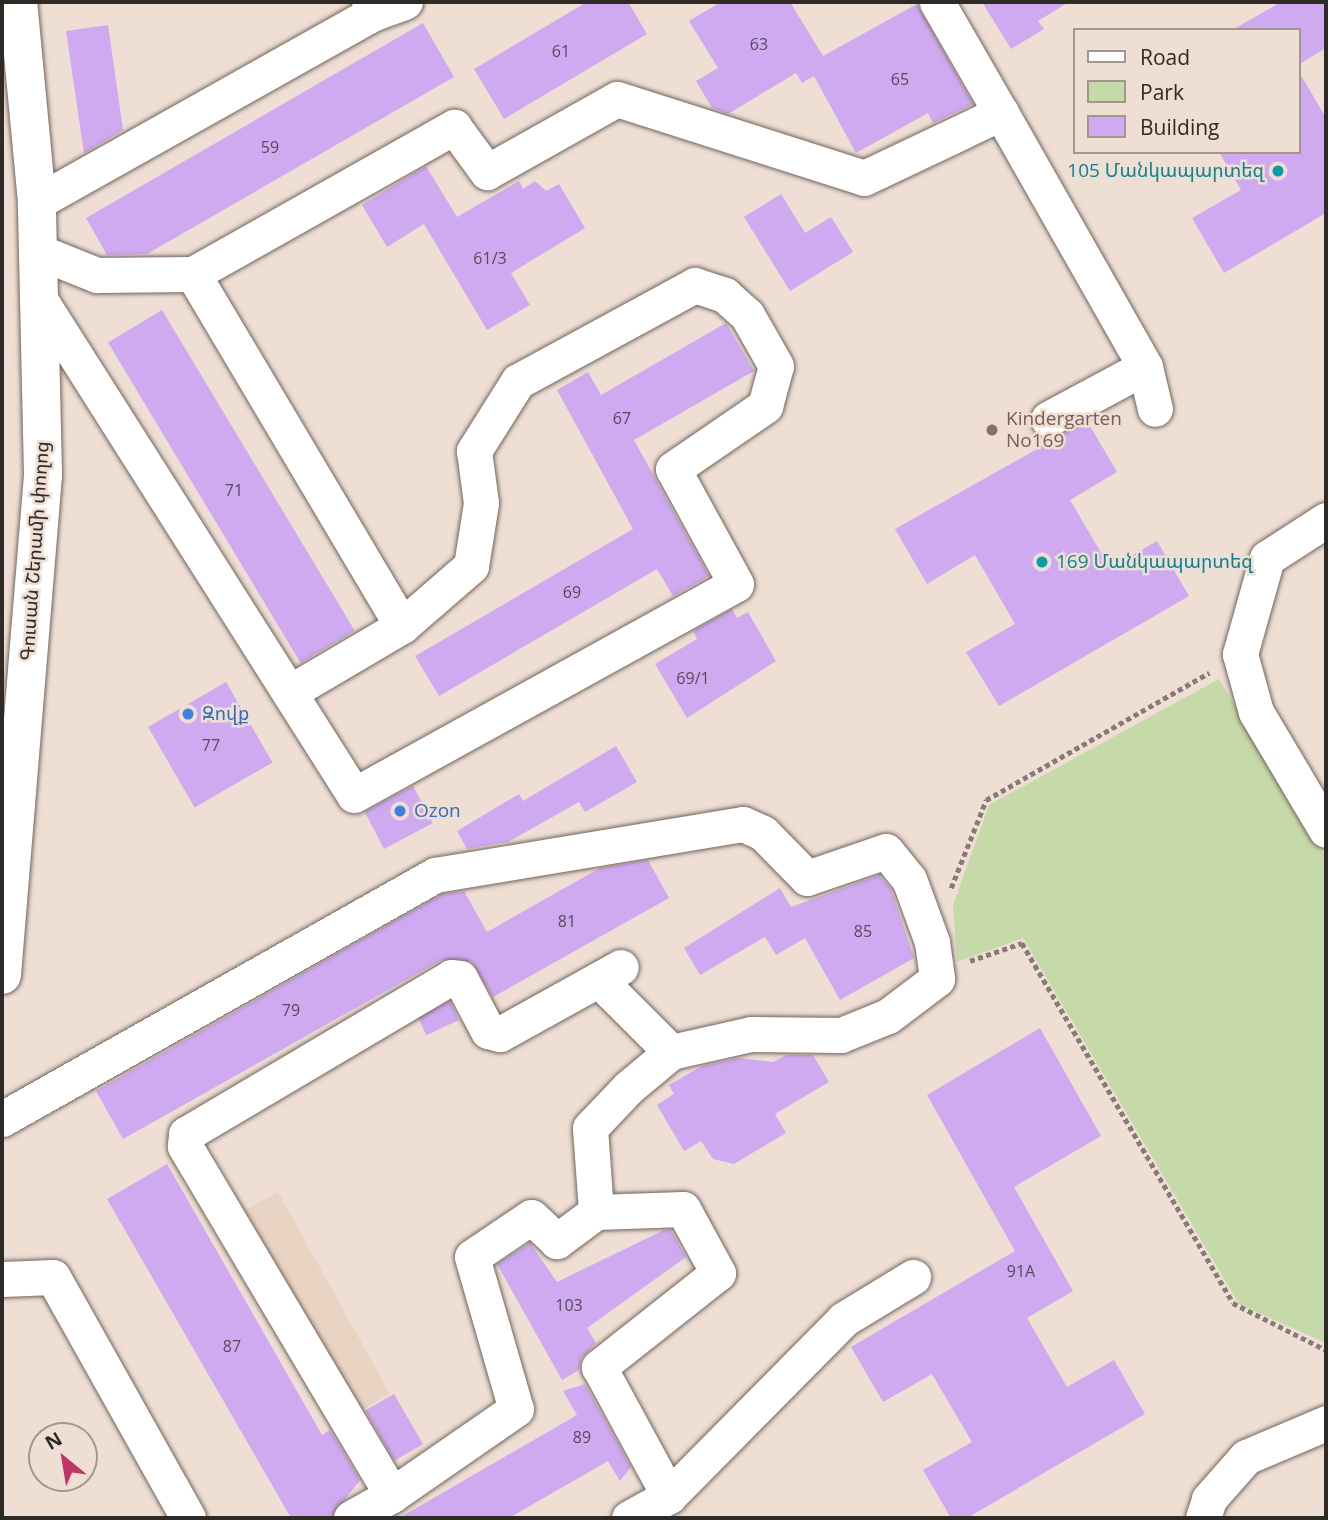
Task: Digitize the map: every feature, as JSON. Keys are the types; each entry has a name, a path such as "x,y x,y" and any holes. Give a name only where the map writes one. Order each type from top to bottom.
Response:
{"main road":[{"name":"Գուսան Շերամի փողոց","path":"2,975 43,475 37,202 14,75 18,2"}],"lane":[{"path":"937,2 1145,367 1155,409"},
{"path":"37,202 383,6"},
{"path":"37,251 97,275 193,274 454,127 487,172 617,99 864,178 1001,113"},
{"path":"193,274 402,626"},
{"path":"38,298 354,795 736,584 673,469 765,406 776,366 747,315 725,295 695,285 518,381 474,451 481,502 471,566 402,626 290,692"},
{"path":"1048,419 1145,367"},
{"path":"1326,520 1267,558 1240,654 1256,712 1326,830"},
{"path":"2,1119 435,875 743,824 762,833 807,878 886,851 909,879 932,942 937,979 888,1016 841,1035 751,1034 671,1052 590,1128 596,1212"},
{"path":"392,1495 185,1146 186,1134 451,977 460,978 488,1031 500,1034 610,974 671,1052"},
{"path":"351,1518 392,1495 516,1409 472,1257 531,1217 557,1241 596,1212 683,1209 718,1273 599,1367 669,1496"},
{"path":"2,1279 54,1277 188,1518"},
{"path":"629,1518 669,1496 844,1319 913,1277"},
{"path":"1203,1518 1209,1499 1246,1457 1326,1423"}],"path":[{"path":"947,897 986,800 1240,654"},
{"path":"964,964 1022,943 1233,1303 1326,1350"}],"shaded area":[{"path":"278,1192 390,1394 358,1412 246,1210"}],"green space":[{"path":"1219,679 1326,858 1326,1343 1239,1304 1023,938 957,962 953,905 989,805"}],"building":[{"path":"587,2 628,2 647,34 504,119 474,69"},
{"path":"721,2 790,2 823,56 917,4 973,104 933,123 928,113 856,153 814,76 802,83 796,73 728,114 712,108 696,81 718,68 689,21"},
{"path":"982,2 1069,2 1038,21 1044,29 1011,49"},
{"path":"1281,2 1326,2 1326,48 1300,64 1300,28 1236,28"},
{"path":"423,23 454,77 147,254 107,255 86,218"},
{"path":"108,25 123,130 84,153 66,31"},
{"name":"105 Մանկապարտեզ","path":"1300,73 1326,118 1326,213 1224,273 1192,218 1241,190 1220,154 1300,154"},
{"path":"426,166 457,217 519,181 523,189 535,181 546,191 559,184 585,228 511,273 530,305 487,330 424,224 387,247 362,205"},
{"path":"781,194 805,233 831,217 853,252 790,291 744,217"},
{"path":"162,310 355,631 301,663 108,342"},
{"path":"726,323 754,371 634,440 709,576 673,596 657,569 439,696 415,656 633,529 557,390 588,372 601,395"},
{"name":"169 Մանկապարտեզ","path":"1087,421 1117,472 1070,500 1110,568 1157,541 1189,596 999,706 966,652 1015,624 975,555 927,584 895,529"},
{"path":"732,609 737,618 748,612 776,661 687,718 655,664 697,639 693,631"},
{"path":"226,682 272,763 195,808 148,727"},
{"path":"616,746 637,782 585,812 579,802 508,842 467,849 457,831 519,794 523,801"},
{"path":"413,786 433,823 384,849 364,812"},
{"path":"648,860 669,898 493,997 472,962 441,960 123,1139 96,1091 442,894 464,891 487,932 600,868"},
{"path":"879,875 891,889 914,958 840,1000 805,938 776,955 765,937 700,975 684,948 780,888 791,907"},
{"path":"450,1001 459,1020 426,1035 417,1016"},
{"path":"1040,1028 1101,1136 1014,1187 1073,1291 1027,1318 1067,1387 1114,1360 1145,1414 967,1518 951,1518 923,1470 972,1442 932,1374 883,1402 851,1347 1015,1251 927,1095"},
{"path":"786,1055 813,1055 829,1082 775,1114 786,1133 734,1164 713,1159 701,1141 684,1151 657,1105 674,1094 669,1085 702,1066 738,1058 773,1062"},
{"path":"167,1164 322,1435 330,1430 360,1480 331,1518 291,1518 107,1199"},
{"path":"664,1230 671,1230 686,1257 587,1328 596,1343 581,1358 579,1370 562,1380 497,1264 530,1243 557,1282"},
{"path":"585,1384 631,1467 620,1481 608,1461 509,1518 399,1518 577,1415 563,1391"},
{"path":"394,1394 423,1444 394,1461 365,1410"}],"place":[{"name":"105 Մանկապարտեզ","path":"1278,171"},
{"name":"Kindergarten No169","path":"992,430"},
{"name":"169 Մանկապարտեզ","path":"1042,562"},
{"name":"Զովք","path":"188,714"},
{"name":"Ozon","path":"400,811"}]}
